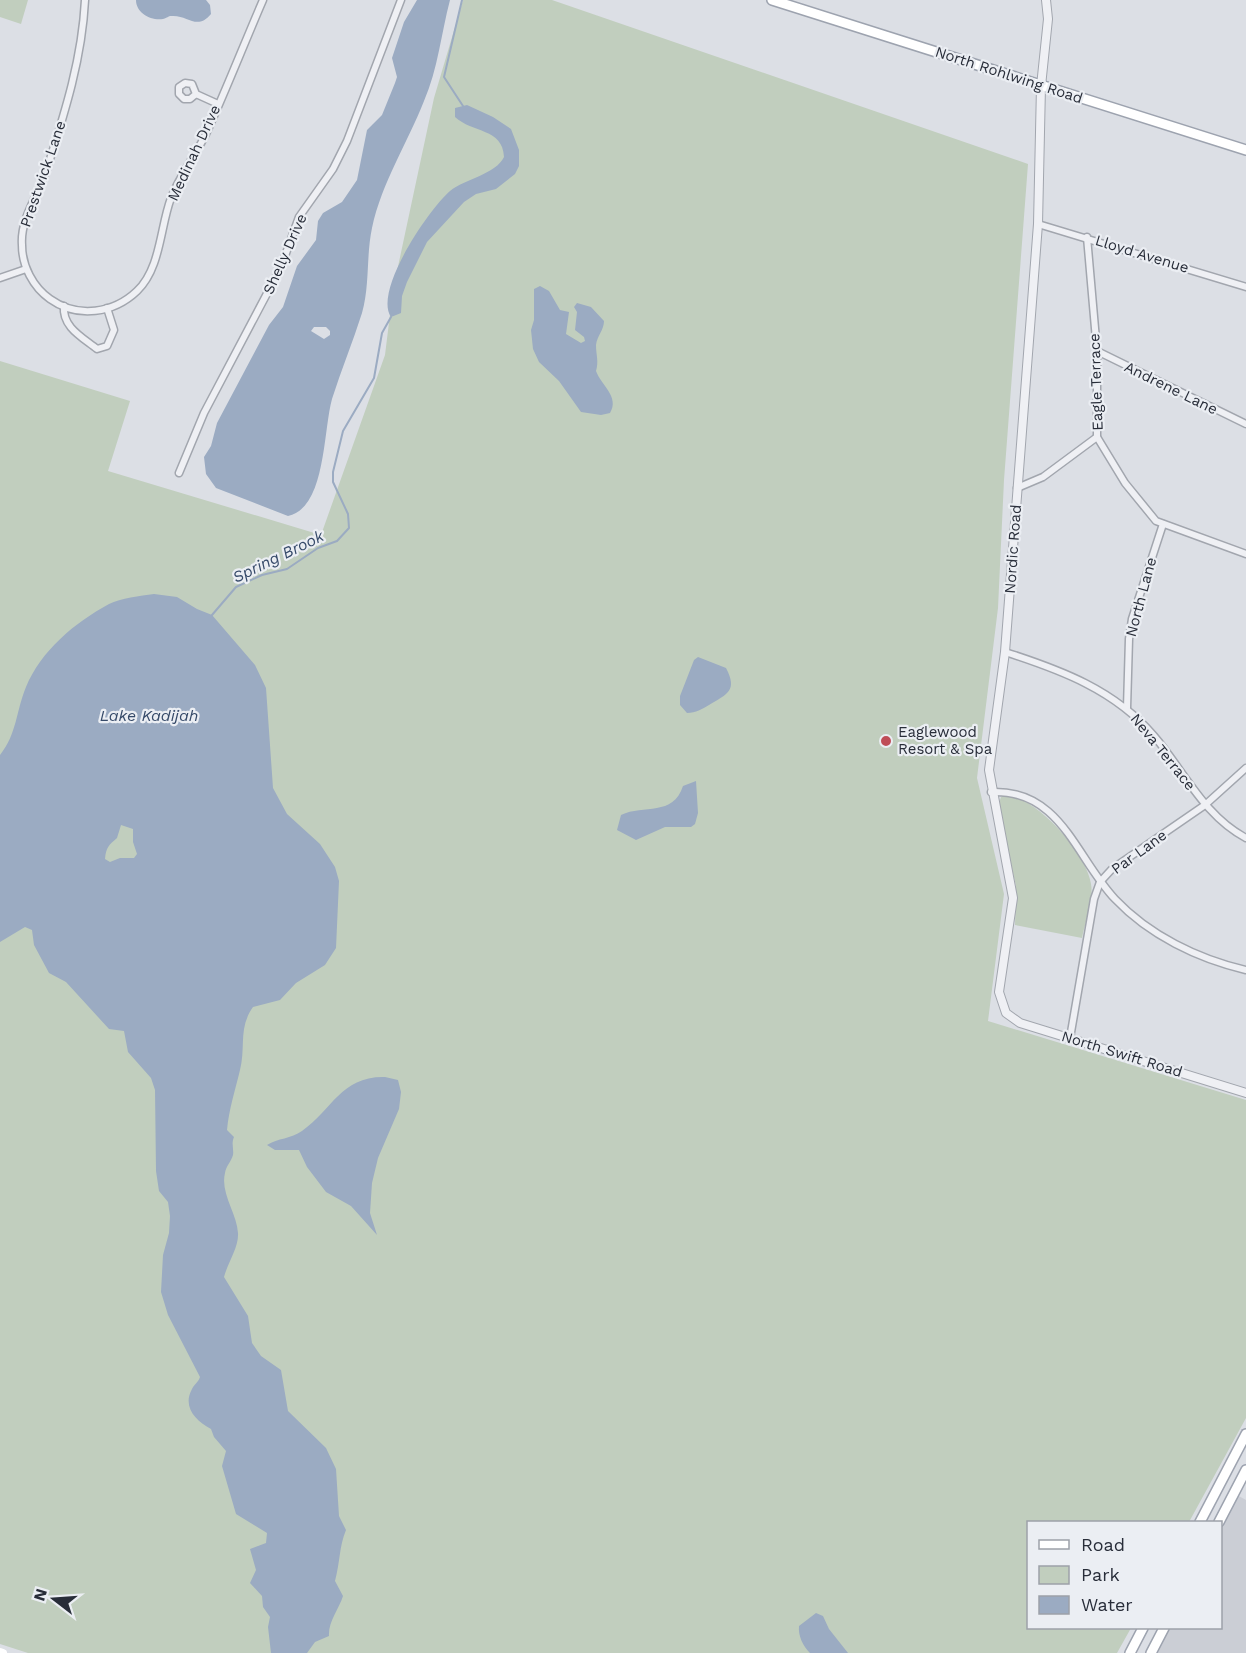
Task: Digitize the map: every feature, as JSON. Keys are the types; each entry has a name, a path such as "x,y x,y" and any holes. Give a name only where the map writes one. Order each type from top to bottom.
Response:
{"main road":[{"name":"North Rohlwing Road","path":"772,0 1246,150"},
{"path":"1201,1521 1246,1434"},
{"path":"1220,1521 1246,1470"},
{"path":"1130,1653 1142,1629"},
{"path":"1151,1653 1163,1629"}],"street":[{"name":"Prestwick Lane","path":"26,269 22,248 24,224 45,174 78,67 85,0"},
{"name":"Medinah Drive","path":"107,308 123,302 138,290 150,274 172,197 205,135 263,0"},
{"name":"Shelly Drive","path":"179,473 204,413 280,267 299,217 333,169 347,141 401,0"},
{"name":"Nordic Road","path":"1003,1008 999,992 1013,898 991,792 990,758 1005,652 1038,224 1036,212 1042,132 1041,86 1048,19 1046,0"},
{"path":"196,94 218,104"},
{"name":"Lloyd Avenue","path":"1038,224 1246,287"},
{"name":"Eagle Terrace","path":"1087,237 1096,351 1097,437 1136,498 1156,521 1246,554"},
{"path":"0,278 26,269 41,291 64,306 87,311 107,308 114,330 107,346 97,350 68,325 63,318 64,306"},
{"name":"Andrene Lane","path":"1096,351 1246,424"},
{"path":"1017,488 1043,477 1097,437"},
{"name":"North Lane","path":"1127,708 1128,639 1132,619 1163,524"},
{"name":"Neva Terrace","path":"1005,652 1068,674 1127,708 1166,750 1205,805 1226,825 1246,838"},
{"name":"Par Lane","path":"1070,1038 1094,899 1100,882 1112,869 1205,805 1246,768"},
{"path":"991,792 1012,792 1023,795 1050,813 1065,828 1100,882 1123,907 1167,939 1201,956 1246,970"},
{"name":"North Swift Road","path":"1003,1008 1010,1017 1020,1023 1246,1093"}],"shaded area":[{"path":"1237,1495 1246,1500 1246,1653 1153,1653 1166,1629 1222,1629 1222,1524"}],"green space":[{"path":"0,0 28,0 21,24 0,17"},
{"path":"463,0 552,0 1028,164 1004,480 998,608 977,778 1004,894 988,1021 1246,1100 1246,1418 1190,1521 1027,1521 1027,1629 1130,1629 1117,1653 28,1653 0,1644 0,361 130,401 108,471 321,535 385,355 393,290 434,98"},
{"path":"1005,795 1031,805 1045,816 1070,843 1080,858 1092,890 1082,938 1015,925 1016,886 998,806 1001,797"}],"water":[{"path":"136,0 206,0 210,5 211,14 206,19 197,22 178,16 165,19 149,17 141,12"},
{"path":"417,0 450,0 429,89 376,211 370,239 362,313 332,399 316,484 310,499 300,510 288,516 216,488 206,474 204,457 211,446 217,423 269,325 283,307 297,266 316,240 318,221 323,213 342,202 357,180 367,130 382,115 397,77 392,58 404,22","holes":["314,327 326,327 330,335 324,339 311,331"]},
{"path":"467,105 493,117 511,129 519,150 519,166 515,174 496,189 476,194 464,202 427,242 407,282 402,296 401,313 391,317 388,305 396,270 429,215 450,191 494,168 504,157 502,148 493,136 455,117 455,108"},
{"path":"540,286 549,291 560,310 569,312 566,334 581,343 585,341 584,337 575,330 577,312 574,307 577,303 591,307 604,321 596,345 596,371 613,402 610,413 601,415 581,412 559,381 539,362 533,349 531,330 534,320 534,289"},
{"name":"Lake Kadijah","path":"154,594 177,597 212,615 255,665 266,688 273,788 287,814 320,844 335,867 339,881 336,948 325,965 296,983 280,1000 253,1007 245,1022 242,1062 227,1130 234,1137 233,1155 224,1180 237,1226 238,1238 224,1277 248,1316 252,1343 261,1356 281,1370 288,1411 326,1448 336,1469 339,1516 346,1530 335,1581 343,1596 332,1621 329,1636 315,1642 307,1653 271,1653 268,1627 270,1617 263,1607 262,1596 250,1583 256,1570 250,1549 266,1543 267,1533 236,1514 222,1466 226,1451 214,1437 211,1429 196,1418 190,1407 189,1396 200,1377 168,1315 161,1292 163,1255 169,1233 170,1216 168,1202 159,1191 156,1171 155,1090 151,1078 128,1052 124,1031 109,1029 66,982 49,973 34,945 32,930 25,927 0,942 0,755 10,739 26,687 32,674 50,650 83,620 114,602","holes":["121,825 133,829 133,842 137,854 134,858 120,858 110,862 105,859 107,849 117,838"]},
{"path":"698,657 726,668 731,687 725,695 715,701 699,710 687,713 680,705 680,696 694,660"},
{"path":"696,781 698,813 695,824 691,827 665,827 636,840 617,830 621,815 665,806 678,796 683,786"},
{"path":"385,1077 398,1080 401,1092 399,1109 378,1158 372,1183 370,1213 377,1235 351,1206 326,1192 307,1167 299,1150 275,1150 267,1145 302,1131 339,1095 358,1082"},
{"path":"816,1613 823,1616 829,1629 848,1653 810,1653 807,1650 800,1637 799,1626"}],"waterway":[{"name":"Spring Brook","path":"462,0 444,77 463,106"},
{"name":"Spring Brook","path":"212,615 236,587 262,575 287,569 318,548 337,541 349,528 348,514 333,482 333,472 343,431 374,378 382,333 391,317"}],"place":[{"name":"Eaglewood Resort & Spa","path":"886,741"}]}
